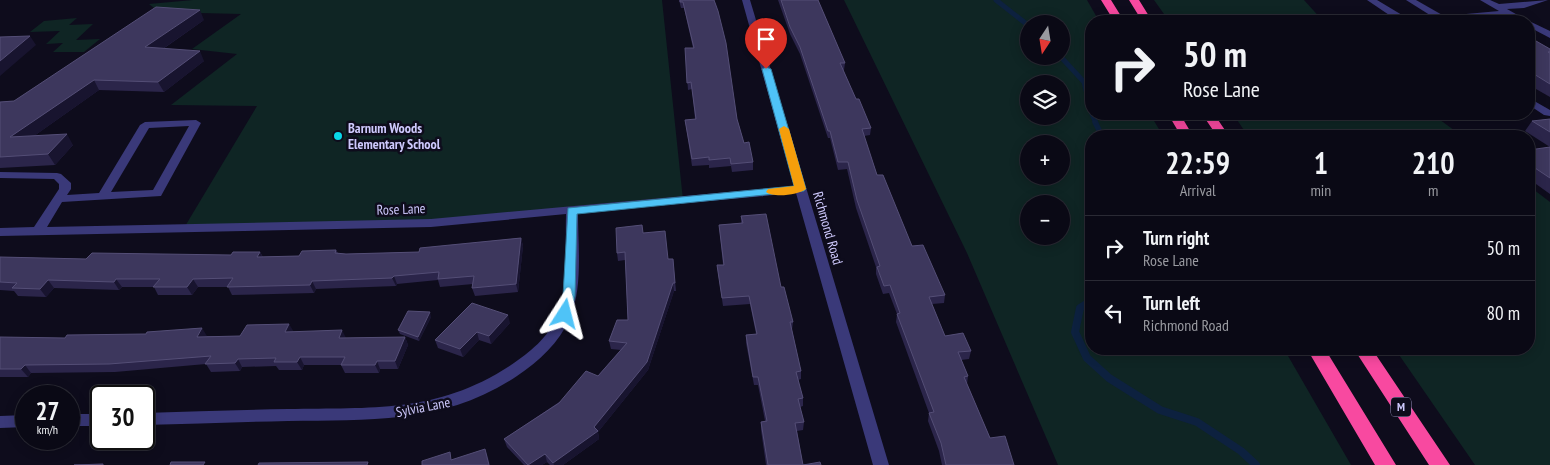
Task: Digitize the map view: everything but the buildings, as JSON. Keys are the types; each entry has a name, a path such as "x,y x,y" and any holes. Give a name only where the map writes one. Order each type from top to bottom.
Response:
{"highway":[{"path":"1106,0 1115,15"},
{"path":"1134,0 1143,15"},
{"path":"1320,355 1386,465"},
{"name":"M","path":"1367,355 1440,465"}],"street":[{"name":"Richmond Road","path":"746,0 882,465"},
{"path":"1371,0 1394,15"},
{"path":"1410,0 1435,15"},
{"path":"1484,0 1513,15"},
{"path":"1498,8 1536,1"},
{"path":"1487,15 1509,13"},
{"path":"1535,27 1550,35"},
{"path":"1535,105 1548,113"},
{"path":"58,199 157,194 196,123 145,125 103,196"},
{"path":"0,175 57,176 65,183 65,189 38,231"},
{"name":"Rose Lane","path":"0,232 402,224 572,211 800,189"},
{"name":"Sylvia Lane","path":"155,419 398,413 442,406 466,398 505,378 535,356 558,330 565,314 569,296 572,211"},
{"path":"0,422 15,421"}],"green space":[{"name":"Barnum Woods Elementary School","path":"193,0 662,0 683,200 462,221 184,228 257,106 171,105 237,54 192,49 241,14 159,12 149,4"},
{"path":"844,0 1087,0 1096,15 1085,15 1085,120 1154,120 1159,130 1085,130 1085,355 1287,355 1351,465 1058,465 967,253"},
{"path":"1154,0 1304,0 1318,15 1165,15"},
{"path":"77,18 69,25 93,24 76,40 100,39 84,52 53,52 63,43 46,44 60,31 30,32 44,21"},
{"path":"1237,120 1440,120 1454,130 1244,130"},
{"path":"1535,191 1550,202 1550,465 1475,465 1399,355 1535,355"}],"waterway":[{"path":"996,0 1020,19"},
{"path":"1068,65 1084,82 1085,86"},
{"path":"1095,122 1099,130"},
{"path":"1085,305 1080,308 1075,332 1085,354"},
{"path":"1086,355 1109,378 1160,410 1197,422 1241,451 1256,465"}],"slow traffic":[{"path":"772,192 800,189 784,129"}],"place":[{"name":"Barnum Woods Elementary School","path":"338,136"}],"route":[{"path":"565,314 569,296 572,211 800,189 766,69"}]}
